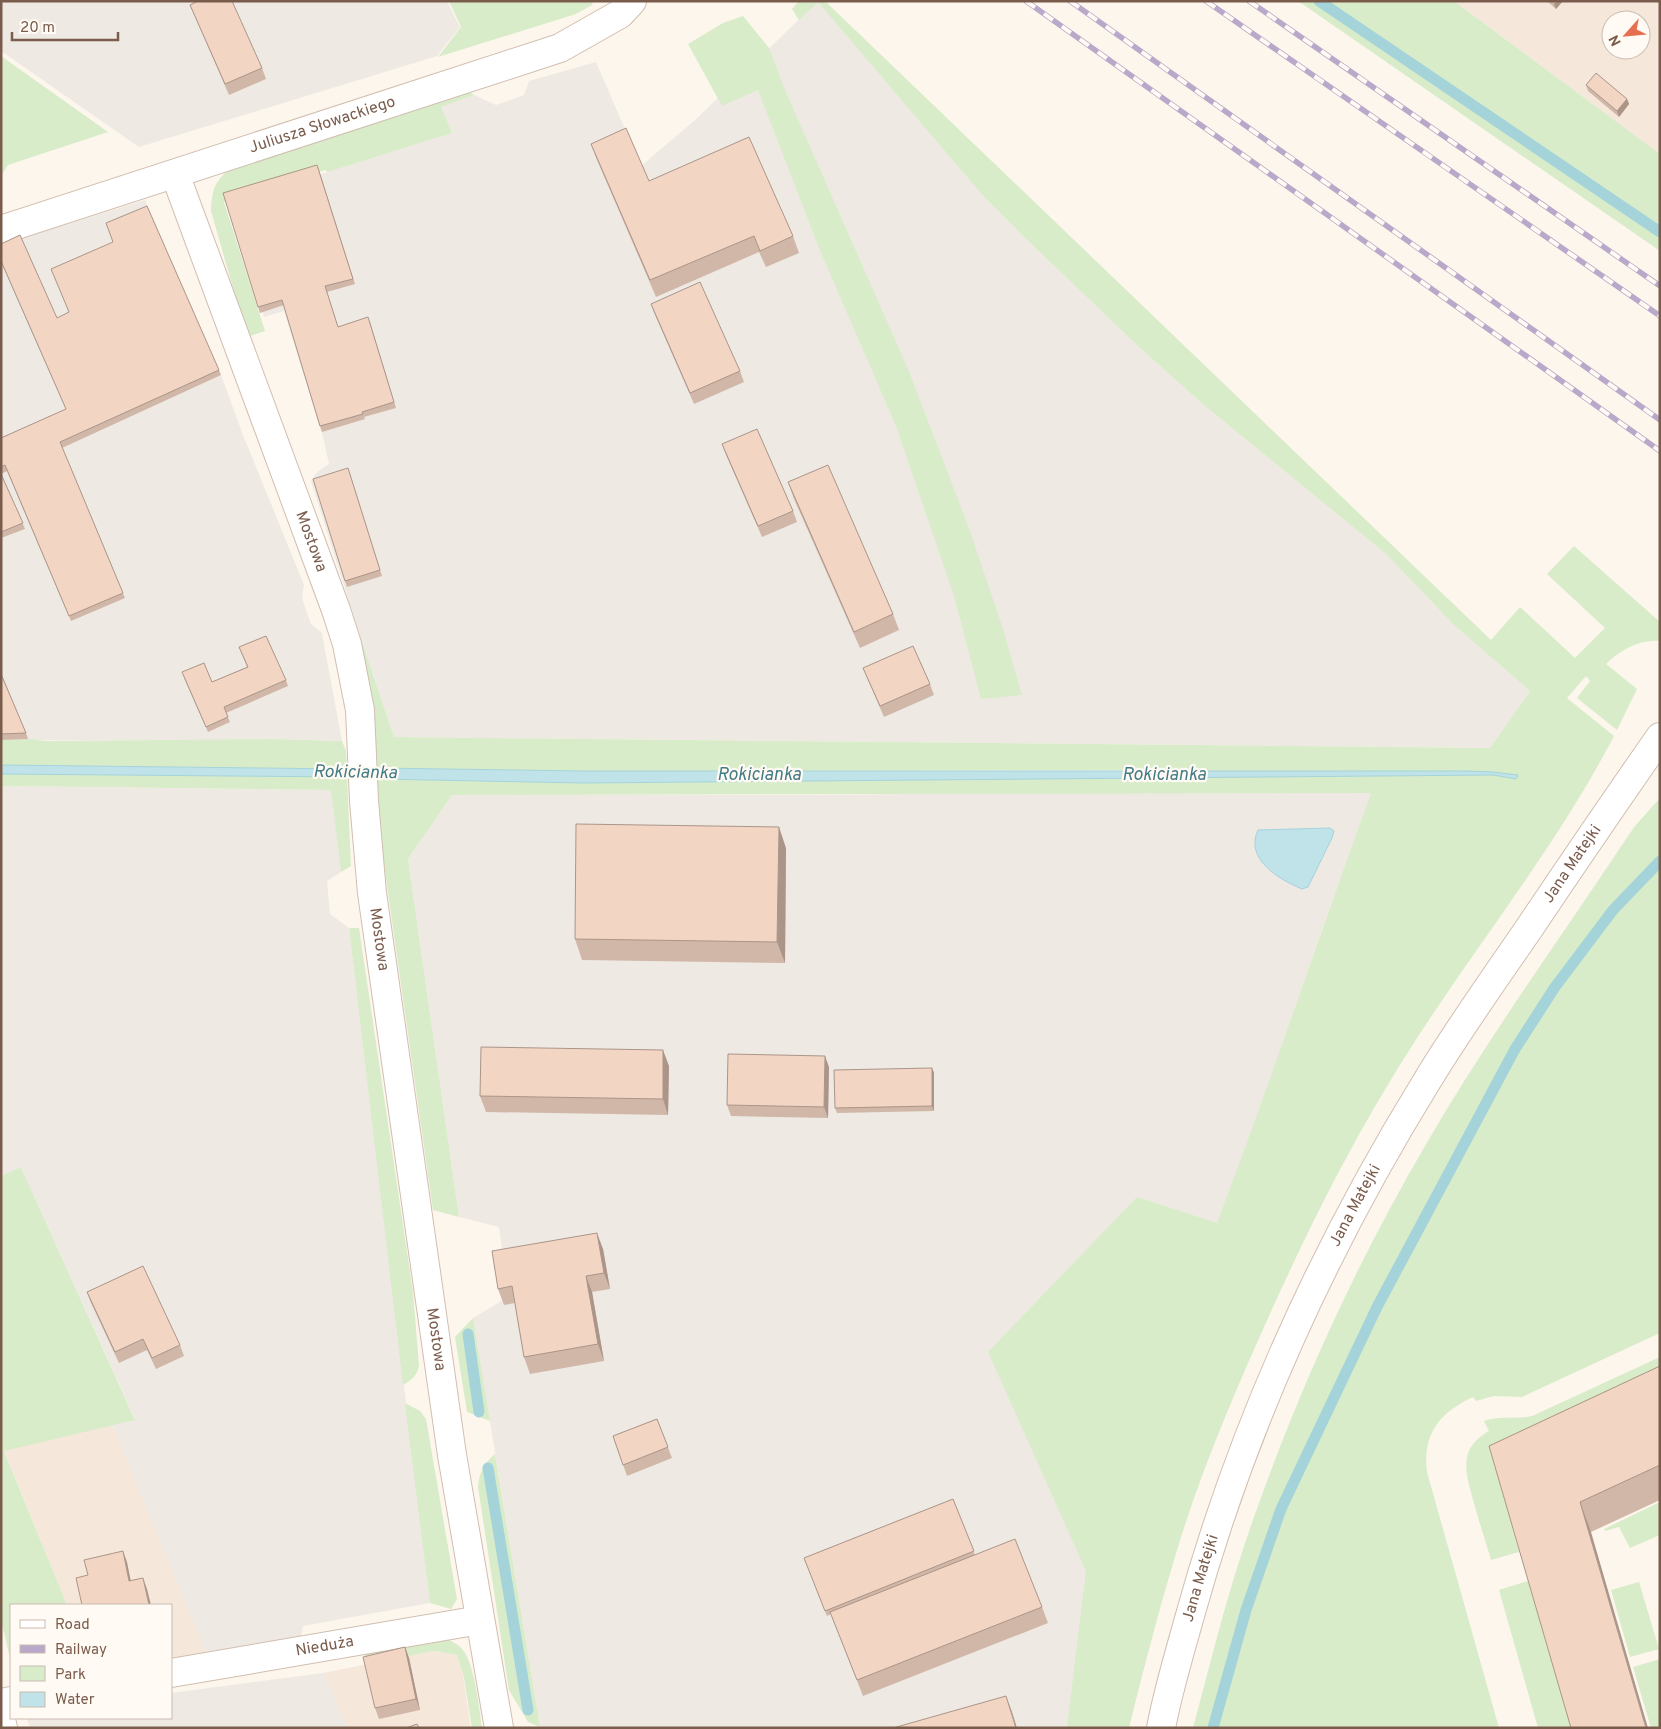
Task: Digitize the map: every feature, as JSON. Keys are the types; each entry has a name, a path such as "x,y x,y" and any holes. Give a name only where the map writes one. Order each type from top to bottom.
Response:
{"street":[{"name":"Juliusza Słowackiego","path":"1,230 560,48 620,14 632,1"},
{"name":"Mostowa","path":"175,174 336,610 347,644 356,684 360,710 372,892 416,1211 454,1465 499,1728"},
{"name":"Jana Matejki","path":"1161,1728 1200,1576 1224,1503 1280,1362 1316,1282 1383,1154 1427,1080 1473,1008 1660,736"},
{"name":"Nieduża","path":"172,1673 480,1620"},
{"path":"1,1720 3,1728"}],"shaded area":[{"path":"1,1 447,1 460,27 437,56 139,147 1,51"},
{"path":"818,1 984,197 1025,238 1141,349 1205,406 1386,554 1454,625 1530,691 1490,748 394,737 311,481 317,472 329,464 323,437 284,311 264,317 228,203 452,133 440,107 474,95 496,105 524,95 529,81 596,62 641,166 694,121"},
{"path":"1454,1 1660,1 1660,154"},
{"path":"145,200 221,375 243,435 304,585 302,598 311,624 322,633 342,741 273,739 209,741 1,740 1,245"},
{"path":"1,786 332,790 341,872 327,881 330,914 349,928 430,1603 303,1626 301,1636 207,1654 112,1425 135,1419 21,1167 1,1176"},
{"path":"1371,793 1263,1102 1217,1224 1067,1728 540,1728 473,1318 503,1300 504,1266 499,1227 459,1217 408,859 452,795"},
{"path":"112,1425 207,1654 172,1662 172,1604 67,1604 4,1450"},
{"path":"433,1651 457,1655 463,1676 471,1728 348,1728 323,1673"},
{"path":"323,1673 348,1728 30,1728 27,1719 172,1719 172,1693"}],"green space":[{"path":"449,1 593,1 592,5 576,14 438,57 461,27"},
{"path":"799,1 825,1 1491,640 1520,607 1575,658 1605,628 1547,574 1574,546 1660,622 1660,641 1645,642 1631,646 1606,664 1637,689 1617,730 1577,698 1590,681 1586,676 1567,698 1614,736 1563,824 1447,993 1392,1078 1342,1166 1297,1255 1234,1396 1191,1506 1161,1606 1129,1728 1067,1728 1086,1571 988,1352 1137,1197 1217,1223 1257,1116 1371,793 452,795 408,859 459,1217 433,1210 373,787 377,787 378,779 583,783 1466,775 1113,770 582,771 377,768 376,750 371,750 355,642 360,636 394,737 1490,748 1530,691 1454,625 1386,554 1205,406 1141,349 984,197 818,2 799,20 792,9","holes":["1497,776 1518,776 1516,779"]},
{"path":"1298,1 1454,1 1660,154 1660,251"},
{"path":"743,16 769,48 785,90 908,369 969,528 1003,629 1022,695 981,699 954,596 896,426 819,248 758,90 722,106 688,44 723,23"},
{"path":"1,56 108,132 8,165 1,176"},
{"path":"466,90 474,95 441,107 452,133 224,202 265,331 247,337 211,211 213,192 220,178 230,168"},
{"path":"28,739 47,741 273,739 342,741 346,751 347,769 1,765 1,740"},
{"path":"1,774 347,777 351,866 341,872 331,790 1,786"},
{"path":"1660,798 1660,1333 1522,1397 1494,1396 1476,1401 1473,1397 1461,1403 1443,1417 1436,1426 1427,1446 1427,1472 1499,1728 1193,1728 1229,1595 1271,1469 1310,1374 1352,1281 1425,1146 1472,1069 1635,826"},
{"path":"349,928 359,928 413,1292 419,1366 414,1377 403,1385"},
{"path":"21,1167 135,1420 4,1451 67,1604 10,1604 10,1658 1,1620 1,1176"},
{"path":"473,1318 490,1421 467,1412 455,1337"},
{"path":"1660,1357 1660,1398 1500,1484 1519,1552 1491,1560 1469,1485 1466,1464 1471,1447 1478,1438 1489,1431 1484,1421 1496,1418 1532,1416"},
{"path":"405,1403 420,1411 426,1419 457,1599 451,1609 430,1603"},
{"path":"495,1454 540,1727 528,1722 509,1690 478,1487 483,1469"},
{"path":"1660,1502 1660,1535 1630,1548 1619,1527 1605,1531 1604,1529"},
{"path":"1528,1581 1571,1728 1538,1728 1499,1590"},
{"path":"1639,1582 1659,1649 1630,1657 1611,1590"},
{"path":"447,1639 463,1650 471,1666 482,1728 472,1728 464,1678 457,1655 434,1651 367,1664 364,1651"},
{"path":"1660,1659 1660,1728 1651,1728 1633,1667"}],"water":[{"path":"1,765 347,769 347,777 1,774"},
{"name":"Rokicianka","path":"377,768 582,771 1465,771 1518,775 1516,779 1493,775 583,783 378,779"},
{"path":"1330,828 1334,831 1332,838 1308,887 1302,889 1284,880 1266,867 1256,850 1255,840 1258,830"}],"building":[{"path":"198,1 232,1 262,68 225,84 190,5"},
{"path":"1596,73 1627,99 1617,111 1586,85"},
{"path":"626,128 649,181 749,137 793,236 760,251 754,236 650,280 591,144"},
{"path":"317,165 353,279 325,286 338,327 368,317 394,402 362,412 363,414 320,426 282,300 258,307 223,193"},
{"path":"147,206 219,370 60,442 123,593 69,616 5,465 1,467 1,438 66,409 1,261 1,244 20,235 57,318 69,312 51,269 113,242 106,223"},
{"path":"700,282 740,371 690,393 651,304"},
{"path":"757,429 793,511 758,526 722,444"},
{"path":"828,465 893,614 854,632 788,482"},
{"path":"348,468 380,570 345,581 313,479"},
{"path":"1,474 23,523 1,532"},
{"path":"266,636 286,680 224,707 228,717 206,727 182,672 204,663 212,682 248,667 239,647"},
{"path":"913,646 930,684 880,706 863,668"},
{"path":"1,674 26,733 1,734"},
{"path":"576,824 779,827 777,942 575,939"},
{"path":"481,1047 663,1050 663,1099 480,1096"},
{"path":"728,1054 825,1056 824,1107 727,1105"},
{"path":"932,1068 932,1106 835,1108 834,1070"},
{"path":"597,1233 604,1273 586,1276 598,1344 524,1357 512,1286 498,1289 492,1251"},
{"path":"143,1266 180,1345 152,1358 143,1339 115,1352 87,1292"},
{"path":"1660,1366 1660,1465 1580,1502 1646,1728 1571,1728 1489,1446"},
{"path":"657,1419 668,1447 623,1465 613,1436"},
{"path":"953,1499 974,1551 825,1611 804,1558"},
{"path":"1015,1539 1042,1607 857,1680 830,1612"},
{"path":"123,1551 129,1581 143,1578 149,1604 82,1604 76,1578 88,1575 84,1560"},
{"path":"405,1647 416,1699 375,1708 363,1657"},
{"path":"1006,1696 1016,1728 893,1728"},
{"path":"417,1724 419,1728 406,1728"}],"waterway":[{"path":"1319,1 1660,232"},
{"path":"1213,1728 1246,1610 1281,1509 1377,1307 1515,1049 1555,987 1613,910 1660,861"},
{"path":"468,1334 479,1412"},
{"path":"488,1468 528,1710"}],"railway":[{"path":"1026,1 1660,451"},
{"path":"1070,1 1660,420"},
{"path":"1206,1 1660,316"},
{"path":"1249,1 1660,286"}]}
